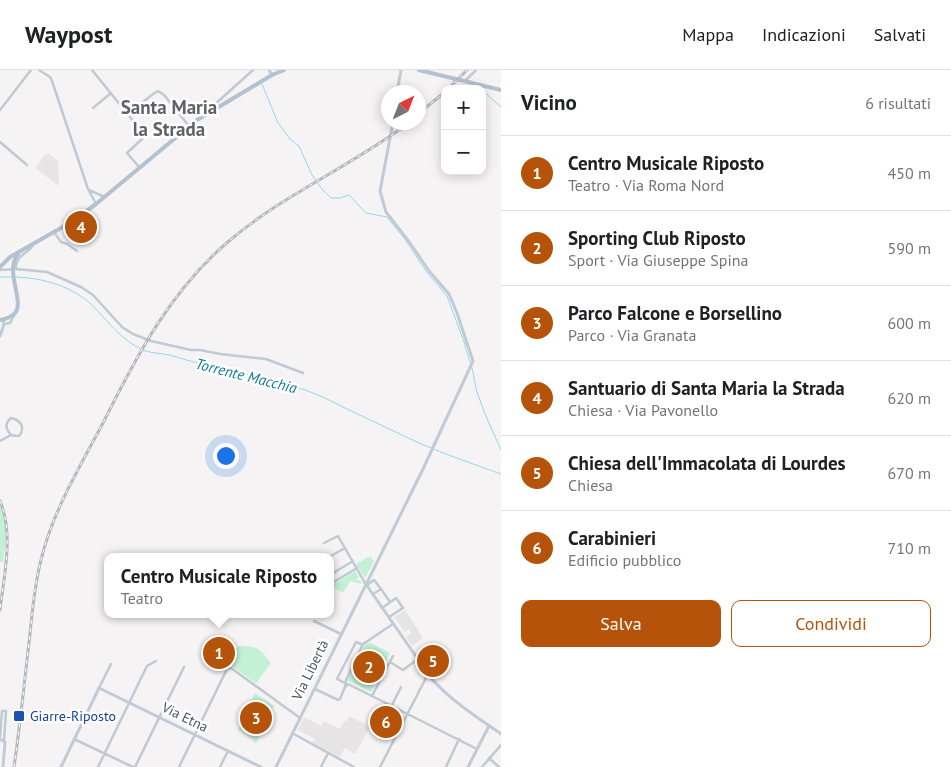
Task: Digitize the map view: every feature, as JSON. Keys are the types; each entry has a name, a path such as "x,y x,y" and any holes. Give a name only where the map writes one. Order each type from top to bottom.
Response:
{"main road":[{"path":"1,267 10,257 76,219 96,204 202,116 272,75 284,70"},
{"path":"419,70 501,90"},
{"path":"2,321 15,313 17,303 15,258 23,250"},
{"path":"1,267 10,262 14,268"}],"street":[{"path":"0,110 31,70"},
{"path":"39,70 50,77 52,81 88,189 96,204"},
{"path":"92,70 143,133 143,138 127,153 140,168"},
{"path":"202,116 253,70"},
{"path":"269,70 272,75"},
{"path":"398,85 401,70"},
{"path":"466,81 476,70"},
{"path":"128,114 158,91 164,95 189,126"},
{"path":"93,108 111,94"},
{"name":"Via Libertà","path":"276,767 472,365 473,358 449,294 428,271 410,243 386,212 380,191 391,130"},
{"path":"0,142 26,164"},
{"path":"88,189 105,197"},
{"path":"76,219 88,230 84,238"},
{"path":"54,232 60,242 67,244 77,251"},
{"path":"14,268 20,256 34,244"},
{"path":"1,267 46,272 81,287 92,295 122,327 133,334 151,341 175,347 266,359 303,374"},
{"path":"0,336 2,321"},
{"path":"0,442 11,436 19,436 22,430 19,421 10,418 6,426 11,436"},
{"path":"324,543 338,536 366,584 428,674 444,692 501,734"},
{"path":"334,554 345,548"},
{"path":"334,573 353,561"},
{"path":"334,582 357,568"},
{"path":"366,584 374,580 390,602"},
{"path":"373,594 380,589"},
{"path":"382,608 396,598 403,608 389,617"},
{"path":"314,621 340,634"},
{"path":"314,688 338,700 340,699 363,645 393,624"},
{"path":"363,645 356,642 337,679 345,685 348,684 408,713 477,749"},
{"path":"372,696 393,656"},
{"path":"390,662 402,670 418,659"},
{"path":"98,767 147,666 156,661"},
{"path":"61,767 111,664"},
{"path":"74,739 134,767 184,667"},
{"path":"180,767 229,668 300,718"},
{"path":"380,767 428,674"},
{"name":"Via Etna","path":"99,688 253,765 261,767"},
{"path":"392,706 401,688"},
{"path":"1,739 6,711 2,711 1,739 5,742 1,767"},
{"path":"468,767 489,726"},
{"path":"292,734 354,767"},
{"path":"446,767 459,739"},
{"path":"482,767 501,745"},
{"path":"220,767 228,751"},
{"path":"496,751 501,755"},
{"path":"321,767 328,753"},
{"path":"489,758 499,767"}],"shaded area":[{"path":"49,154 58,161 59,186 35,168 45,155"},
{"path":"405,610 423,638 412,646 406,637 411,633 409,629 405,632 394,617"},
{"path":"349,716 370,727 355,754 345,748 340,757 313,743 315,739 298,730 304,717 321,726 324,721 339,729"}],"green space":[{"path":"0,503 5,517 6,530 3,562 0,562"},
{"path":"370,556 374,561 365,578 356,564"},
{"path":"355,571 359,577 358,581 360,580 362,584 350,581 343,593 334,588 334,584"},
{"path":"367,643 371,643 390,653 371,692 347,680"},
{"path":"238,646 257,649 271,663 256,683 226,662 230,654 232,655"},
{"path":"255,693 274,706 256,744 251,738 238,730"}],"waterway":[{"path":"262,84 278,123 290,139 299,146 312,175 322,189 331,198 349,195 366,213 387,217 426,271 447,296 464,342 476,389 501,450"},
{"path":"486,94 501,107"},
{"name":"Torrente Macchia","path":"0,277 12,277"},
{"name":"Torrente Macchia","path":"16,277 48,282 78,294 95,308 123,337 143,350 305,390 401,435 501,474"}],"railway":[{"path":"452,85 467,70"},
{"path":"426,107 441,95"},
{"path":"14,767 35,591 46,542 68,489 143,348 173,302 208,260 229,241 272,209 365,153 399,130"},
{"path":"0,501 4,514 7,541 0,610"}],"place":[{"name":"Santuario di Santa Maria la Strada","path":"81,227"},
{"name":"Centro Musicale Riposto","path":"219,653"},
{"name":"Chiesa dell'Immacolata di Lourdes","path":"433,661"},
{"name":"Sporting Club Riposto","path":"369,667"},
{"name":"Giarre-Riposto","path":"19,716"},
{"name":"Parco Falcone e Borsellino","path":"256,718"},
{"name":"Carabinieri","path":"386,722"}],"district":[{"name":"Santa Maria la Strada","path":"169,118"}]}
